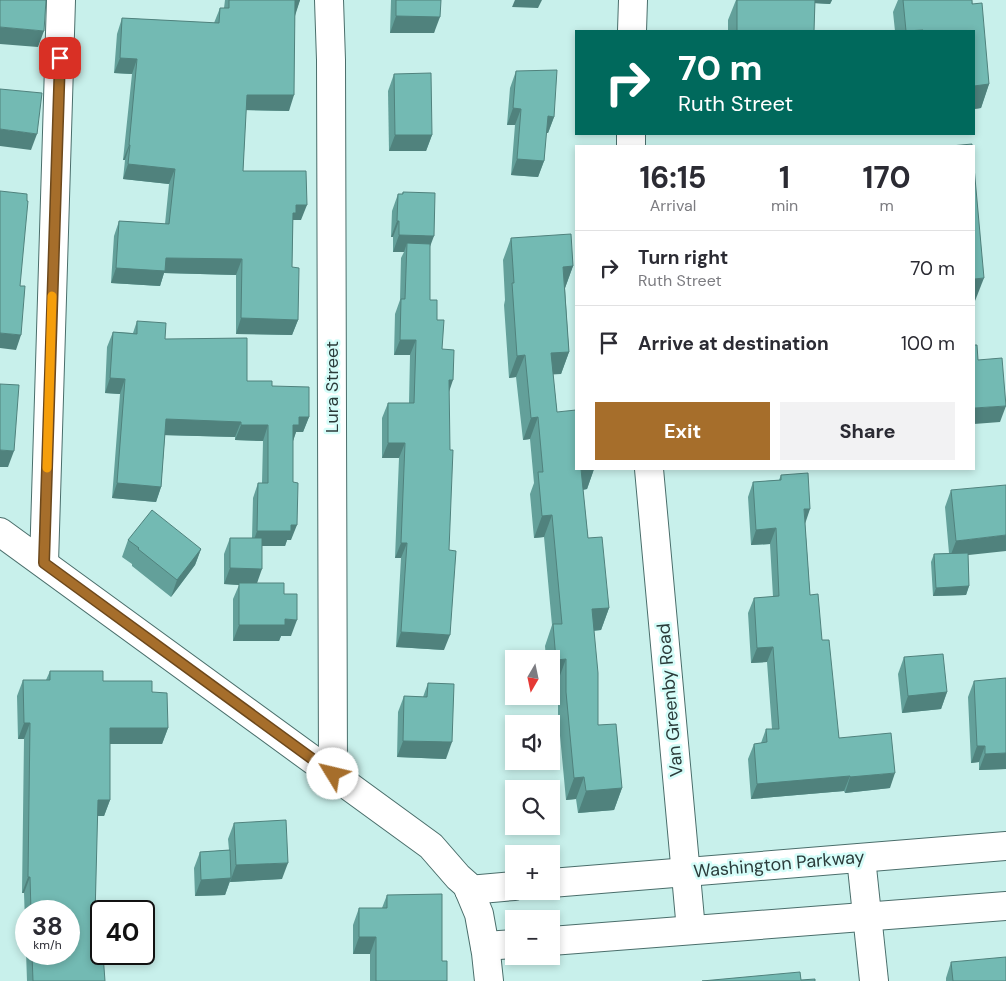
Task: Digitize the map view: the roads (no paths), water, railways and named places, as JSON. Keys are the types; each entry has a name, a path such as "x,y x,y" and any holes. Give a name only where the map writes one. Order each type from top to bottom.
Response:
{"street":[{"path":"44,563 62,0"},
{"name":"Lura Street","path":"329,0 331,70 333,774"},
{"path":"632,30 633,0"},
{"name":"Van Greenby Road","path":"649,470 691,930"},
{"path":"0,532 431,846 469,890 479,914 489,981"},
{"name":"Washington Parkway","path":"560,882 1006,846"},
{"path":"861,858 874,981"},
{"path":"469,890 505,887"},
{"path":"560,940 1006,906"},
{"path":"485,946 505,945"}]}
